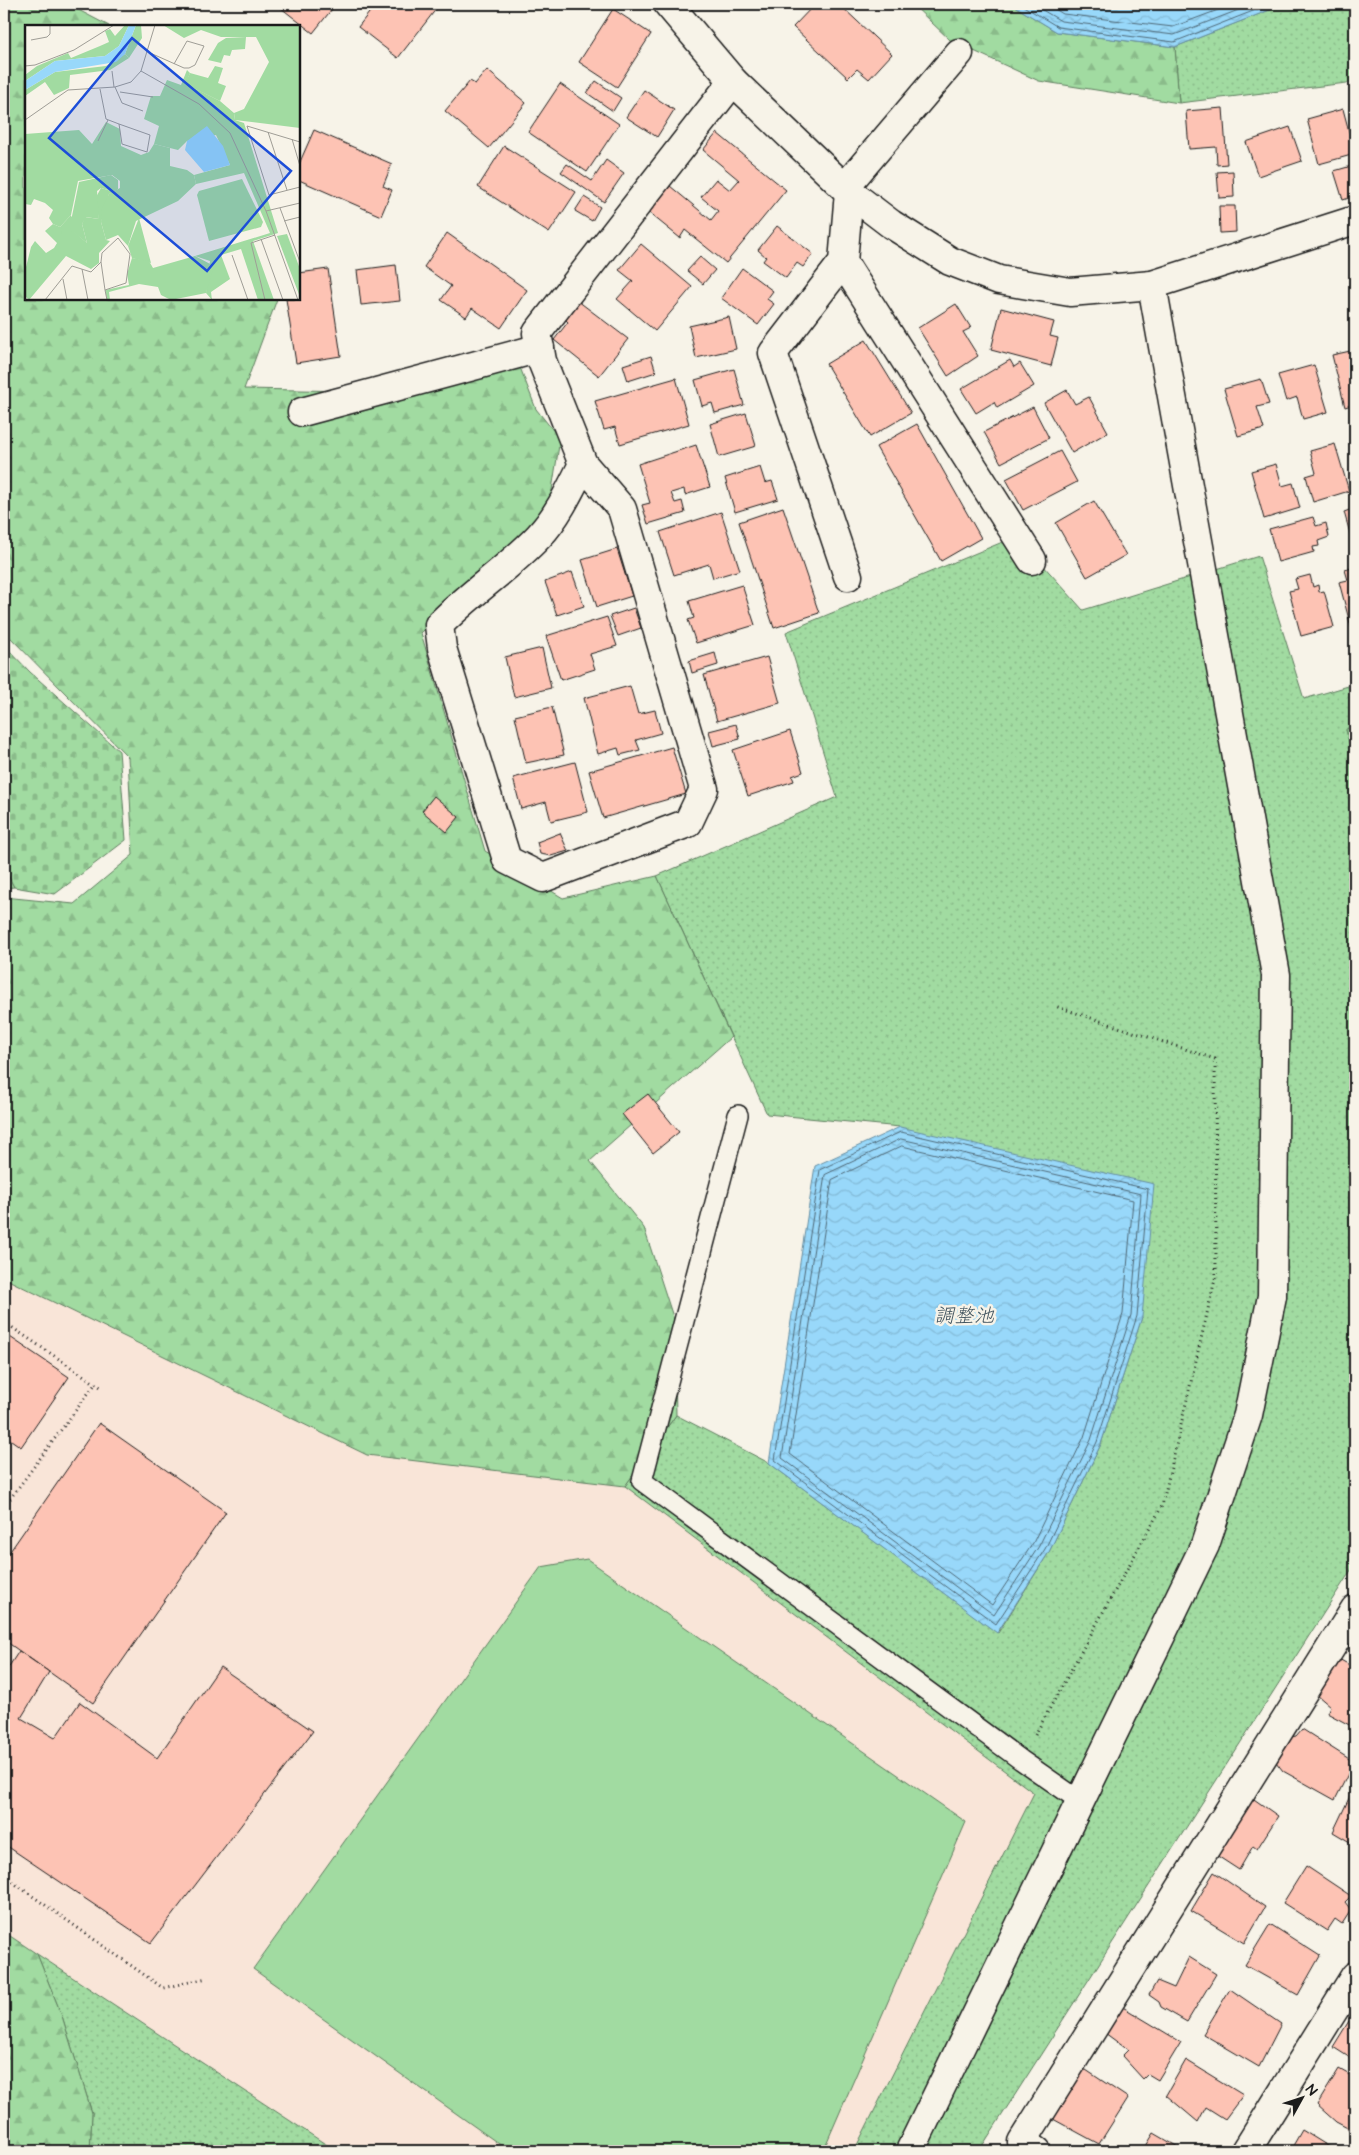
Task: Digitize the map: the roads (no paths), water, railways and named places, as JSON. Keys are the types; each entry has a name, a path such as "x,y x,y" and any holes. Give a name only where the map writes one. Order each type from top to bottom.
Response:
{"street":[{"path":"668,4 733,81 847,189 891,224 950,261 999,280 1070,292 1152,285 1355,220"},
{"path":"848,576 773,353 843,262 847,189 959,53"},
{"path":"583,464 571,490 540,535 462,601 439,625 442,648 507,860 543,878 688,824 704,789 622,509 583,464 542,361 537,333 733,81"},
{"path":"843,262 1032,560"},
{"path":"910,2151 1205,1545 1248,1415 1272,1296 1276,975 1152,285"},
{"path":"302,412 540,348"},
{"path":"1036,2151 1022,2142 1355,1609"},
{"path":"1246,2151 1355,1976"}],"lane":[{"path":"738,1115 642,1481 1021,1760 1080,1801"}],"water":[{"path":"1011,4 1285,4 1175,47 1057,32"},
{"name":"調整池","path":"900,1127 1154,1184 1142,1317 1101,1444 1049,1552 997,1633 769,1463 815,1166"}]}
